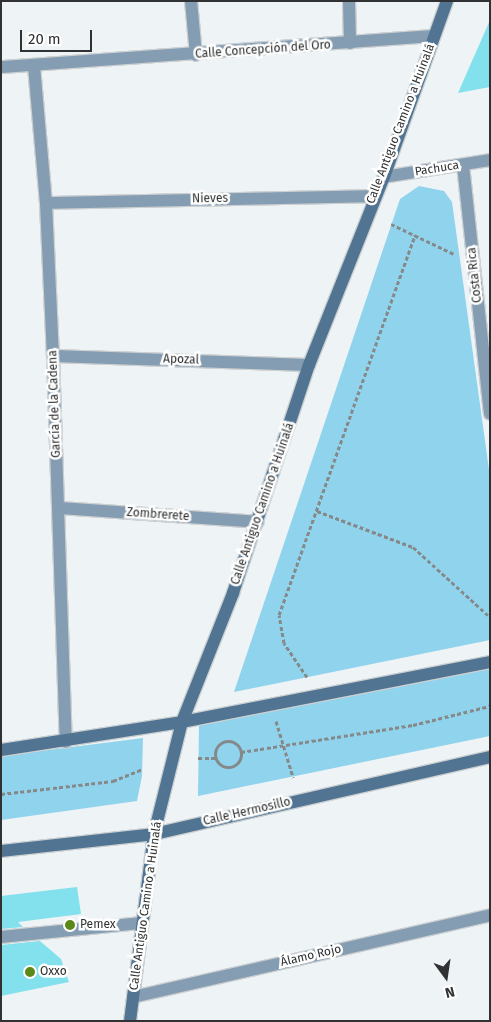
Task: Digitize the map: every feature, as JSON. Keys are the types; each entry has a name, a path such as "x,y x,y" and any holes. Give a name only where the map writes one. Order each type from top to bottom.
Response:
{"street":[{"path":"191,1 196,55"},
{"path":"349,1 350,43"},
{"name":"Calle Antiguo Camino a Huinalá","path":"130,1021 154,834 182,722 258,522 309,365 374,196 384,177 447,1"},
{"name":"Calle Concepción del Oro","path":"1,67 196,55 434,36"},
{"name":"García de la Cadena","path":"34,66 46,203 59,508 66,742"},
{"name":"Pachuca","path":"384,177 490,160"},
{"name":"Costa Rica","path":"463,165 490,414"},
{"name":"Nieves","path":"46,203 374,196"},
{"name":"Apozal","path":"53,356 309,365"},
{"name":"Zombrerete","path":"59,508 258,522"},
{"path":"1,750 66,742 182,722 490,662"},
{"name":"Calle Hermosillo","path":"1,851 154,834 490,757"},
{"name":"Álamo Rojo","path":"133,997 490,915"},
{"path":"1,937 142,923"}],"path":[{"path":"392,224 460,256"},
{"path":"306,677 284,643 279,615 415,235"},
{"path":"317,511 413,547 490,616"},
{"path":"241,752 413,725 490,706"},
{"path":"272,711 293,777"},
{"path":"198,758 216,758 223,766 230,767 238,763 241,752 238,745 226,741 218,745 216,758"},
{"path":"1,794 113,781 142,769"}],"shaded area":[{"path":"419,186 444,191 452,202 490,477 490,640 234,692 400,199"},
{"path":"490,669 490,736 198,796 199,725"},
{"path":"143,738 142,776 137,801 1,820 1,756"}],"building":[{"path":"490,20 490,87 458,93"},
{"path":"77,887 81,914 18,922 23,927 1,929 1,896"},
{"path":"40,941 61,959 69,982 1,996 1,945"}],"place":[{"name":"Pemex","path":"70,925"},
{"name":"Oxxo","path":"30,972"}]}
